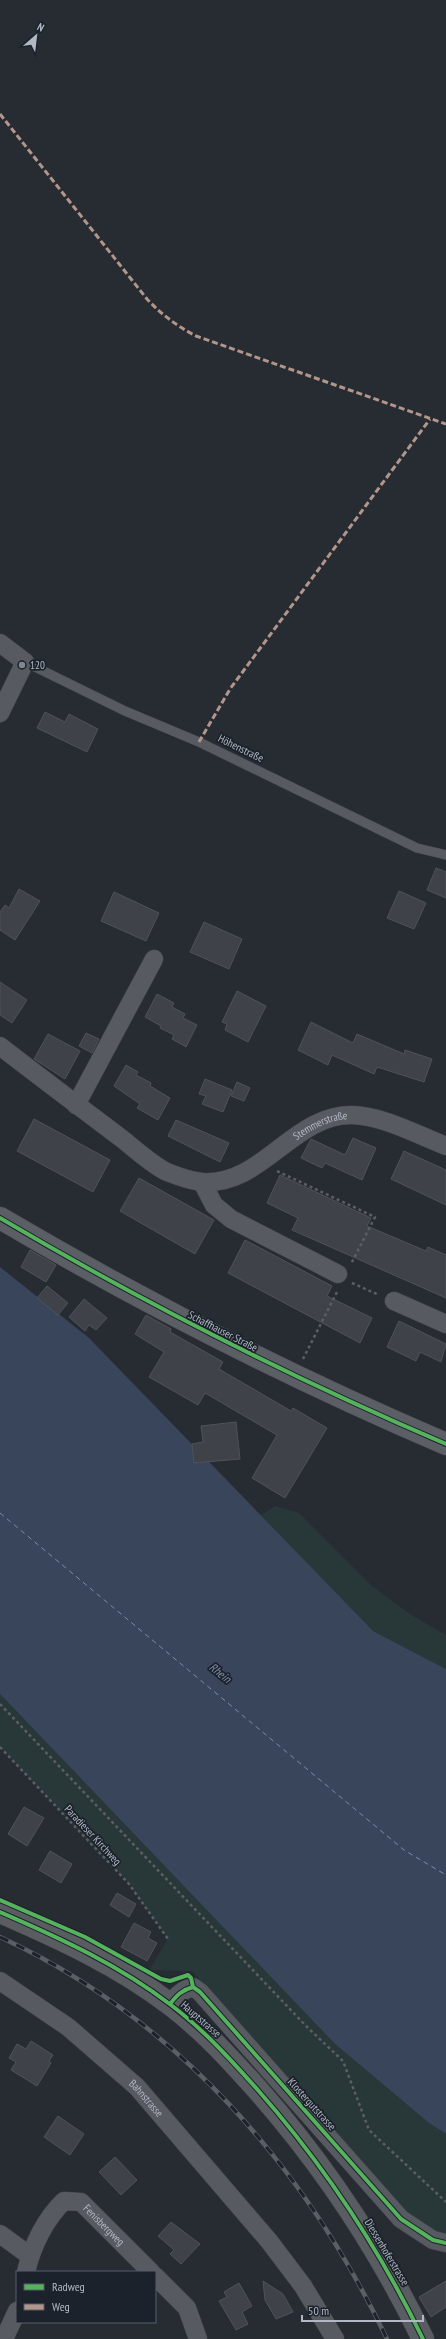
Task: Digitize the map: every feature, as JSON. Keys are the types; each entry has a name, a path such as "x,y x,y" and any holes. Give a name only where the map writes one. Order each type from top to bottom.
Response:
{"main road":[{"name":"Schaffhauser Straße","path":"0,1218 104,1279 207,1333 336,1395 446,1444"},
{"name":"Hauptstrasse","path":"0,1912 97,1957 170,2004 221,2049 276,2111 329,2179"},
{"name":"Diessenhoferstrasse","path":"329,2179 398,2288 423,2339"}],"street":[{"path":"0,643 25,662 0,713"},
{"path":"76,1104 154,959"},
{"name":"Stemmerstraße","path":"0,1046 166,1172 202,1182 241,1174 260,1163 305,1129 326,1118 341,1116 367,1117 446,1146"},
{"path":"202,1182 214,1205 231,1219 344,1278"},
{"path":"394,1302 446,1324"},
{"name":"Bahnstrasse","path":"0,1981 68,2026 137,2087 269,2241 303,2286 336,2339"},
{"name":"Klostergutstrasse","path":"170,2004 177,1995 186,1989 193,1987 200,1992 400,2219 433,2240 446,2244"},
{"name":"Fenisbergweg","path":"28,2264 52,2212 64,2201 81,2202 150,2271"},
{"path":"0,2234 28,2264"},
{"path":"156,2277 187,2308 198,2339"},
{"path":"4,2339 16,2313"}],"lane":[{"name":"Höhenstraße","path":"25,662 125,710 199,742 418,848 446,855"}],"path":[{"path":"344,1278 394,1302"},
{"path":"0,1704 306,2026 343,2061 369,2130 446,2202"}],"shaded area":[{"path":"275,1506 299,1513 372,1586 410,1614 446,1635 446,1669 373,1631 257,1518"},
{"path":"0,1694 335,2044 429,2123 446,2134 446,2234 401,2223 304,2102 192,1971 149,1970 168,1939 129,1884 0,1747"}],"water":[{"name":"Rhein","path":"0,1267 89,1338 373,1631 446,1669 446,2134 429,2123 335,2044 0,1694"}],"building":[{"path":"45,712 65,722 69,714 98,729 87,752 37,728"},
{"path":"436,868 446,872 446,898 427,890"},
{"path":"19,889 40,901 15,940 0,930 0,912 5,905 9,908"},
{"path":"399,891 426,903 414,929 387,918"},
{"path":"114,892 159,913 146,941 101,921"},
{"path":"204,922 242,939 229,969 190,952"},
{"path":"0,982 27,1000 12,1023 0,1015"},
{"path":"237,991 266,1006 248,1042 225,1030 227,1024 222,1022"},
{"path":"157,994 174,1003 172,1007 185,1014 183,1018 197,1025 186,1047 172,1039 174,1035 160,1028 161,1026 145,1017"},
{"path":"311,1022 353,1043 357,1034 404,1054 405,1050 432,1059 424,1082 377,1067 374,1074 332,1055 328,1065 298,1050"},
{"path":"86,1033 99,1039 92,1053 79,1046"},
{"path":"48,1034 80,1051 65,1079 34,1059"},
{"path":"126,1065 138,1072 136,1075 151,1083 150,1086 170,1098 158,1120 137,1108 140,1104 114,1086"},
{"path":"205,1079 232,1090 223,1112 202,1104 206,1096 199,1094"},
{"path":"237,1082 250,1088 244,1101 231,1096"},
{"path":"34,1119 110,1160 93,1192 17,1151"},
{"path":"176,1120 229,1143 220,1162 168,1136"},
{"path":"353,1138 376,1148 362,1180 325,1163 322,1168 301,1158 311,1139 345,1155"},
{"path":"404,1151 446,1170 446,1205 391,1179"},
{"path":"280,1175 371,1218 367,1226 426,1251 428,1247 446,1255 446,1298 292,1230 298,1218 267,1203"},
{"path":"139,1178 214,1220 195,1254 120,1211"},
{"path":"245,1240 332,1286 327,1296 372,1318 360,1343 228,1273"},
{"path":"30,1250 56,1265 46,1282 21,1267"},
{"path":"47,1286 68,1303 58,1315 37,1298"},
{"path":"84,1299 107,1318 96,1330 89,1325 85,1331 69,1317"},
{"path":"146,1315 171,1329 170,1332 223,1362 219,1369 291,1411 293,1408 327,1428 285,1498 252,1478 277,1435 205,1393 198,1405 149,1377 164,1352 135,1334"},
{"path":"399,1321 446,1344 441,1362 420,1352 416,1361 387,1347"},
{"path":"236,1422 240,1459 194,1463 192,1444 203,1442 201,1426"},
{"path":"24,1807 44,1818 27,1846 8,1834"},
{"path":"50,1851 72,1864 61,1883 39,1870"},
{"path":"117,1893 136,1904 129,1917 110,1905"},
{"path":"134,1923 151,1932 148,1938 157,1943 147,1961 121,1947"},
{"path":"31,2041 53,2055 49,2061 51,2063 37,2086 11,2070 16,2062 9,2058 17,2044 26,2049"},
{"path":"58,2116 84,2134 70,2155 44,2137"},
{"path":"115,2157 137,2180 121,2195 99,2172"},
{"path":"171,2222 200,2244 181,2264 170,2254 174,2250 158,2236"},
{"path":"263,2281 283,2294 293,2312 276,2319 265,2300"},
{"path":"446,2281 446,2307 431,2317 419,2297"},
{"path":"239,2283 252,2306 242,2312 248,2324 236,2330 219,2301 227,2297 224,2292"}],"ferry route":[{"path":"0,1513 404,1850 446,1875"}],"railway":[{"path":"0,1937 64,1970 123,2010 178,2054 229,2104 275,2158 317,2215 354,2276 387,2339"}],"marked path":[{"path":"0,114 147,299 176,324 196,336 446,424"},
{"path":"199,742 230,689 430,419"}],"cycle path":[{"path":"0,1218 109,1280 219,1338 332,1393 446,1444"},
{"path":"0,1900 85,1937 161,1979 170,1981 188,1975 191,1978 193,1987"},
{"path":"0,1912 67,1942 131,1977 195,2024 216,2045 282,2118 349,2208 388,2272 423,2339"},
{"path":"170,2004 180,1993 189,1988 193,1987 200,1992 401,2219 433,2240 446,2243"}],"place":[{"name":"120","path":"22,665"}]}
